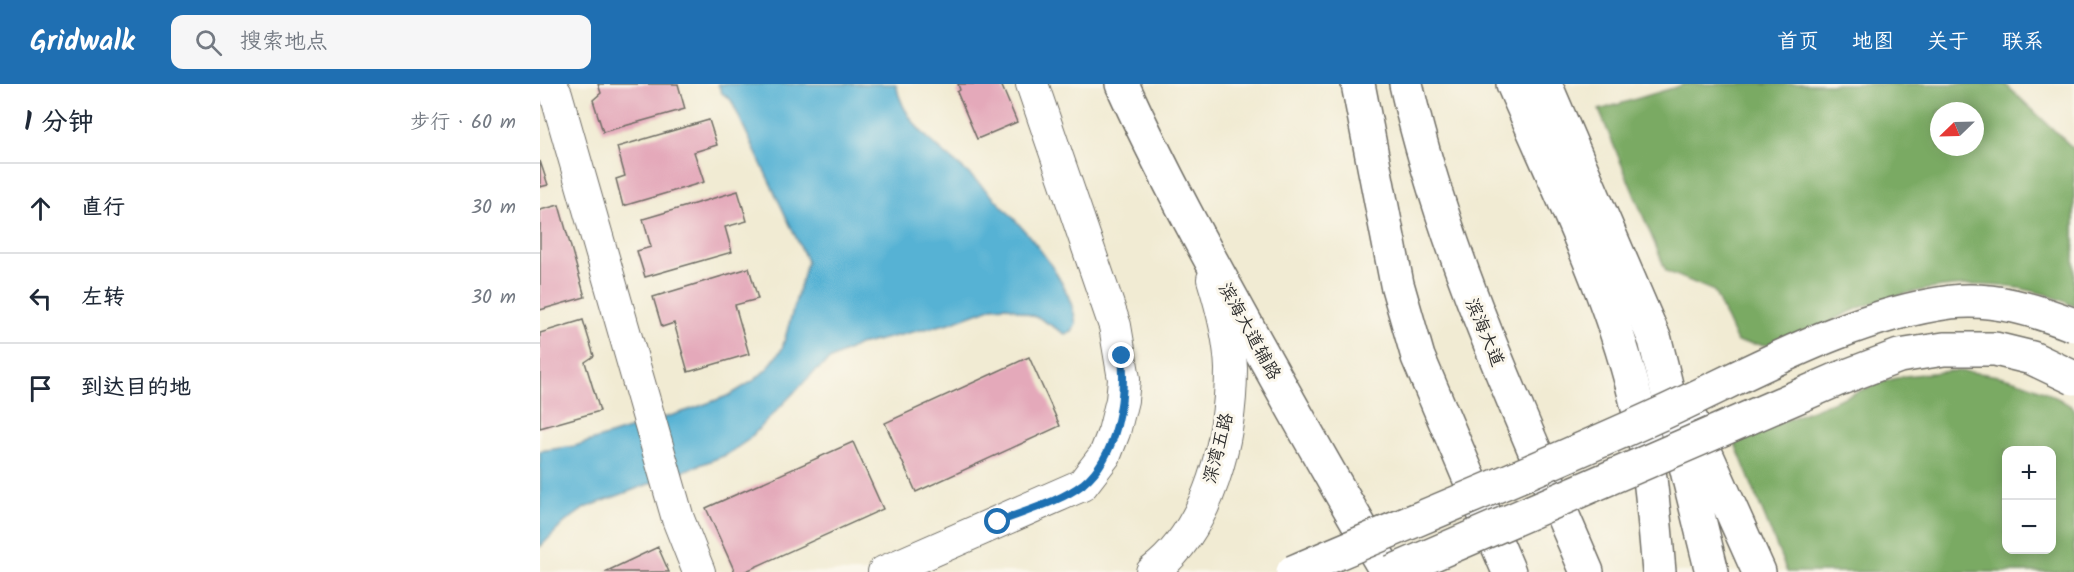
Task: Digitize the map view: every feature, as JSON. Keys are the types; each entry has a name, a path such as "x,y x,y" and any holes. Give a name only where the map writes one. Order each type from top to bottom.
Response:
{"main road":[{"name":"滨海大道辅路","path":"1122,84 1151,149 1198,239 1318,453 1390,572"},
{"path":"1358,84 1397,284 1418,357 1509,572"},
{"name":"滨海大道","path":"1406,84 1426,169 1464,282 1587,572"},
{"path":"1513,84 1589,259 1629,378 1644,435 1659,572"},
{"path":"1545,84 1759,572"},
{"path":"1293,572 1654,417 1836,333 1900,312 1952,302 2002,303 2037,311 2074,325"},
{"path":"1655,339 1712,572"},
{"path":"1390,572 1836,380 1899,356 1944,349 1995,349 2032,358 2074,378"}],"street":[{"path":"549,84 555,94 678,519 699,572"},
{"path":"884,572 1082,485 1105,455 1114,432 1124,379 1115,326 1032,84"},
{"name":"深湾五路","path":"1152,572 1184,539 1204,503 1229,414 1231,368 1226,325 1198,239"}],"green space":[{"path":"1686,84 2005,84 2074,149 2074,306 2022,289 1967,285 1939,288 1885,299 1859,308 1799,337 1779,344 1764,345 1737,342 1714,291 1666,271 1599,110"},
{"path":"1950,371 2000,376 2045,391 2074,408 2074,572 1787,572 1734,441 1882,382 1905,376"}],"water":[{"path":"718,84 896,84 906,112 915,124 1018,223 1050,263 1071,304 1076,324 1072,332 1065,334 1041,319 1006,306 993,307 950,323 859,345 831,359 811,375 748,440 726,455 585,508 564,523 540,547 540,451 575,446 730,395 767,369 782,349 807,261 731,100 722,93"}],"building":[{"path":"598,84 678,84 685,109 603,132 593,100 601,93"},
{"path":"958,84 1001,84 1017,122 977,139 957,92 960,90"},
{"path":"709,120 717,145 694,152 704,182 623,206 616,179 625,176 617,147"},
{"path":"540,161 548,185 540,187"},
{"path":"738,191 747,221 725,227 732,252 645,277 637,251 651,247 643,219"},
{"path":"559,205 585,297 540,310 540,210"},
{"path":"749,268 758,299 735,305 749,354 688,372 674,323 662,327 653,297"},
{"path":"583,320 594,356 585,362 600,411 540,428 540,333"},
{"path":"1029,357 1060,426 916,492 885,423"},
{"path":"853,442 883,509 744,572 735,572 706,508"},
{"path":"658,547 669,572 605,572"}],"route":[{"path":"998,522 1068,493 1082,485 1093,474 1105,455 1114,432 1122,400 1124,379 1122,356"}]}
